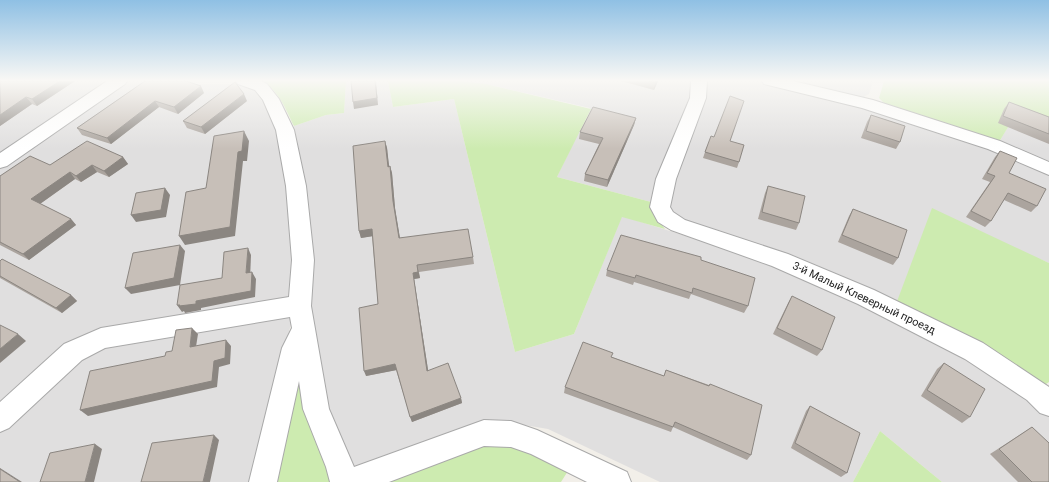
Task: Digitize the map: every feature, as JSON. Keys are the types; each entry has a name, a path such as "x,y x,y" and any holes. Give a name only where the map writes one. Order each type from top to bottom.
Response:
{"street":[{"path":"0,162 86,103"},
{"path":"273,103 285,130 296,186 303,260 302,317 316,409 340,467 344,482"},
{"name":"3-й Малый Клеверный проезд","path":"696,103 666,179 660,207 665,217 678,225 780,260 873,300 974,351 1036,392 1049,404"},
{"path":"866,103 994,145 1049,169"},
{"path":"0,418 73,352 102,338 281,308 302,317"},
{"path":"263,482 302,317"},
{"path":"351,482 484,433 511,434 537,443 617,482"}],"shaded area":[{"path":"0,103 78,103 0,156"},
{"path":"91,103 268,103 279,131 289,186 295,263 290,298 105,331 0,407 0,167"},
{"path":"345,103 392,103 393,107 420,103 455,103 515,352 574,334 622,216 775,264 971,355 1049,412 1049,482 942,482 880,431 853,482 660,482 548,429 507,422 356,471 348,465 323,406 309,327 300,184 294,126 326,115 344,113"},
{"path":"570,103 690,103 651,202 557,177 590,108"},
{"path":"700,103 852,103 994,149 1049,173 1049,263 1040,259 896,304 683,223 666,208"},
{"path":"1019,108 1049,118 1049,163 999,142"},
{"path":"290,315 292,320 250,482 0,482 0,430 73,363 103,344"}],"green space":[{"path":"282,103 345,103 344,113 326,115 294,126"},
{"path":"392,103 420,103 393,107"},
{"path":"455,103 568,103 591,109 557,177 651,202 656,217 665,229 622,217 574,334 515,352"},
{"path":"1049,103 1049,118 1019,109 999,142 885,104"},
{"path":"932,208 1049,263 1049,382 1043,386 896,304"},
{"path":"299,367 335,482 272,482"},
{"path":"880,431 942,482 853,482"},
{"path":"485,445 511,446 533,454 568,471 561,482 380,482"}],"building":[{"path":"0,103 17,103 0,115"},
{"path":"112,103 152,103 107,138 77,128"},
{"path":"163,103 179,103 174,107"},
{"path":"206,103 232,103 201,127 183,121"},
{"path":"727,103 743,103 730,141 744,145 739,162 705,152 711,136 714,137"},
{"path":"1008,103 1013,103 1049,117 1049,134 1003,116"},
{"path":"593,107 636,118 608,180 585,174 603,138 580,132"},
{"path":"871,115 905,126 900,142 866,131"},
{"path":"244,131 242,151 238,152 230,227 179,236 186,192 206,188 214,136"},
{"path":"87,141 123,157 104,171 92,165 76,176 70,172 31,199 71,219 23,254 0,242 0,176 30,156 50,165"},
{"path":"385,141 388,167 390,166 393,201 399,238 468,229 473,257 417,265 418,272 413,273 427,371 448,363 461,398 410,417 395,364 364,371 359,308 378,304 372,229 359,231 353,146"},
{"path":"1000,151 1017,158 1009,173 1046,189 1037,206 1008,193 991,221 971,211 995,176 987,173"},
{"path":"768,186 805,196 799,223 762,212"},
{"path":"165,188 161,210 131,215 136,193"},
{"path":"853,209 907,230 898,258 842,235"},
{"path":"621,235 701,257 701,260 755,278 748,306 693,288 692,293 636,275 635,278 607,270"},
{"path":"180,245 174,278 125,288 133,253"},
{"path":"248,248 246,273 252,272 251,291 196,301 196,304 177,305 180,285 222,278 224,252"},
{"path":"2,259 71,295 56,308 0,276 0,261"},
{"path":"792,296 835,317 822,350 777,328"},
{"path":"0,325 18,334 0,349"},
{"path":"192,328 190,347 226,340 225,358 214,361 212,381 80,410 90,371 165,356 166,352 172,351 176,330"},
{"path":"583,342 613,353 611,357 664,376 666,370 709,386 710,384 762,405 751,455 675,422 673,427 565,387"},
{"path":"944,363 985,389 970,417 927,390"},
{"path":"810,406 860,433 847,473 795,443"},
{"path":"1032,427 1049,443 1049,482 1032,482 999,449"},
{"path":"214,435 203,482 141,482 152,443"},
{"path":"95,444 85,482 40,482 50,453"},
{"path":"0,469 20,482 0,482"}]}
